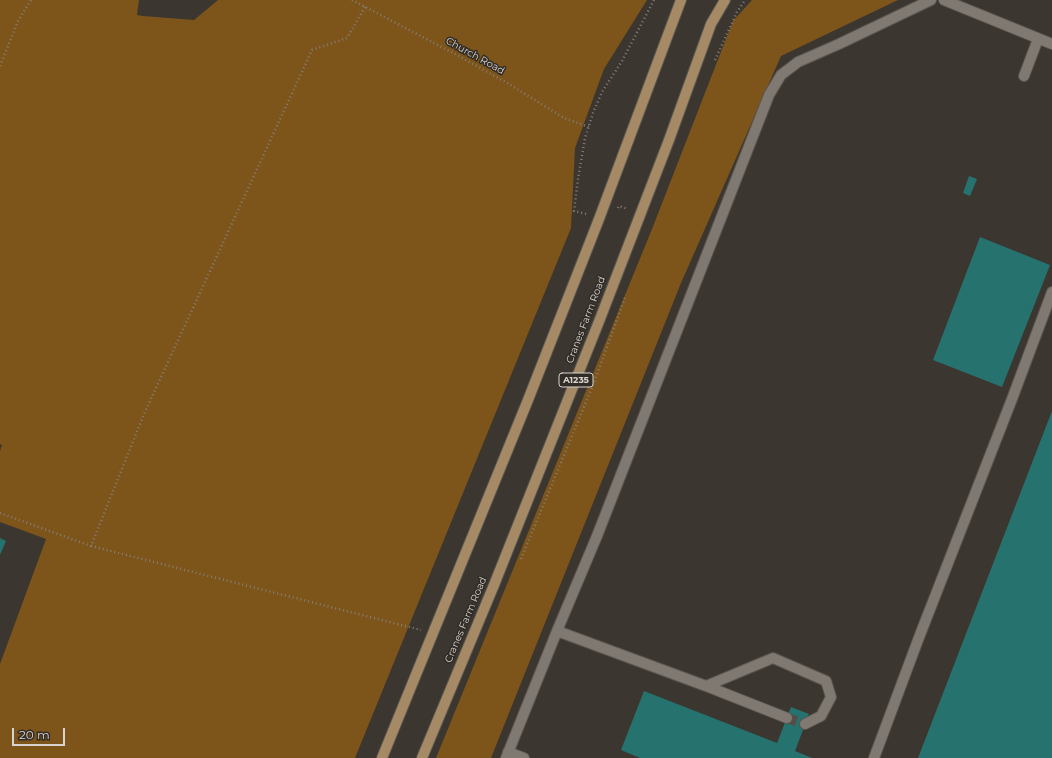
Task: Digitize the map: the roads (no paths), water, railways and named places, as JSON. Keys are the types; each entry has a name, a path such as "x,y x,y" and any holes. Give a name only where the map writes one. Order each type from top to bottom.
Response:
{"main road":[{"path":"382,758 528,400 602,212 681,0"},
{"name":"Cranes Farm Road","path":"422,758 494,585 600,319 669,140 711,24 725,0"}],"lane":[{"path":"524,758 507,755 597,536 769,95 781,74 798,62 931,0"},
{"path":"944,0 1052,44"},
{"path":"1024,76 1038,39"},
{"path":"874,758 1052,292"},
{"path":"557,631 706,686 787,718"},
{"path":"706,686 773,658 826,681 831,697 821,716 805,724"}],"tunnel":[{"path":"787,718 805,724"}]}
